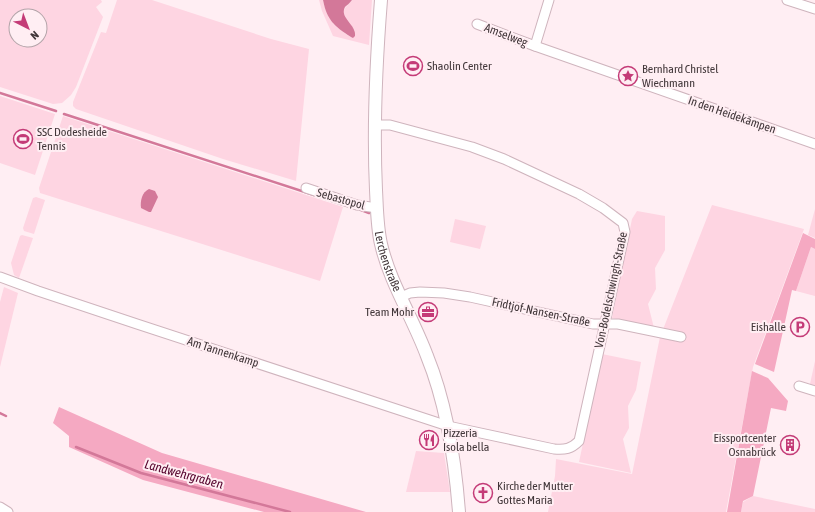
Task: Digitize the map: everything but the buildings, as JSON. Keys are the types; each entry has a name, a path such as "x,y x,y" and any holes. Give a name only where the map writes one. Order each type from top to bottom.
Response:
{"street":[{"name":"Lerchenstraße","path":"381,0 375,125 379,236 386,264 427,355 436,379 448,426 459,512"},
{"name":"Amselweg","path":"477,24 535,46 549,0"},
{"path":"787,0 815,9"},
{"name":"In den Heidekämpen","path":"535,46 815,144"},
{"name":"Von-Bodelschwingh-Straße","path":"375,125 390,125 472,147 504,159 579,194 603,208 623,223 625,232 579,441 573,447 566,450 554,449 448,426"},
{"name":"Sebastopol","path":"306,188 357,205 377,208"},
{"name":"Am Tannenkamp","path":"0,277 129,322 448,426"},
{"name":"Fridtjof-Nansen-Straße","path":"401,297 410,293 420,292 444,293 481,299 593,324 618,324 681,337"},
{"path":"799,386 815,391"},
{"path":"0,507 8,512"}],"shaded area":[{"path":"0,0 101,0 102,2 96,7 103,17 76,87 71,95 62,103 53,104 0,87"},
{"path":"117,0 152,0 271,39 309,49 296,181 223,159 76,109 73,106 73,102 101,32 106,33"},
{"path":"319,0 323,0 332,22 340,30 351,37 355,31 345,17 345,8 352,0 372,0 369,45 333,36"},
{"path":"323,0 352,0 345,7 344,15 355,32 355,36 353,38 332,22 329,18"},
{"name":"SSC Dodesheide Tennis","path":"0,96 55,114 35,175 0,163"},
{"path":"63,116 343,207 320,281 40,193 39,188"},
{"path":"149,189 155,191 158,197 151,212 141,208 142,197"},
{"path":"36,197 45,200 34,234 24,231 23,228 33,198"},
{"path":"712,205 804,229 753,367 726,512 548,512 555,476 556,459 632,474 660,337"},
{"path":"815,209 815,238 808,235"},
{"path":"637,211 665,216 665,250 655,268 656,289 648,304 654,328 612,318 632,219"},
{"path":"455,219 486,226 480,249 450,242"},
{"path":"803,233 815,239 815,249 811,247 796,291 792,290 774,372 755,364"},
{"path":"22,235 33,238 19,278 14,275 11,263 20,236"},
{"path":"811,247 815,249 815,296 796,291"},
{"path":"4,287 18,293 0,367 0,302"},
{"path":"602,354 641,362 636,390 628,406 629,428 623,439 631,473 579,462"},
{"path":"815,361 815,386 810,384"},
{"path":"752,371 768,378 788,401 786,411 771,408 753,496 743,501 741,512 727,512"},
{"path":"59,407 162,453 366,512 264,512 143,480 69,447 69,436 53,423"},
{"path":"416,451 444,453 450,492 406,492"},
{"path":"753,496 815,509 815,512 741,512 743,502"}],"waterway":[{"path":"0,93 56,111"},
{"path":"64,114 314,195"},
{"path":"361,210 369,213"},
{"name":"Landwehrgraben","path":"0,413 6,416"},
{"name":"Landwehrgraben","path":"76,447 141,473 290,512"}],"place":[{"name":"Shaolin Center","path":"413,66"},
{"name":"Bernhard Christel Wiechmann","path":"628,76"},
{"name":"SSC Dodesheide Tennis","path":"23,139"},
{"name":"Team Mohr","path":"428,312"},
{"name":"Eishalle","path":"800,327"},
{"name":"Pizzeria Isola bella","path":"429,440"},
{"name":"Eissportcenter Osnabrück","path":"790,445"},
{"name":"Kirche der Mutter Gottes Maria","path":"483,493"}]}
